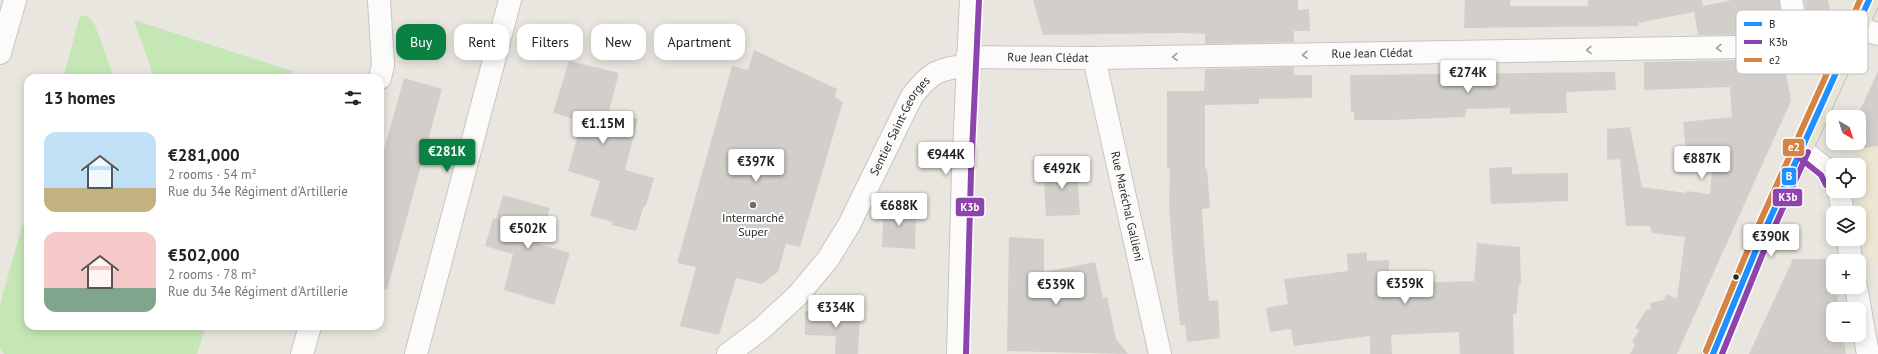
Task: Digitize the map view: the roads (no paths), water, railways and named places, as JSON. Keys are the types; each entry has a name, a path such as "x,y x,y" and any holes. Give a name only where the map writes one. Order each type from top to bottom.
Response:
{"main road":[{"path":"1864,10 1869,0"},
{"path":"1713,354 1758,245 1835,74"}],"street":[{"path":"0,53 15,0"},
{"path":"379,0 383,65 381,74"},
{"path":"416,354 510,0"},
{"path":"958,354 970,0"},
{"path":"1791,0 1793,10"},
{"path":"1868,31 1878,34"},
{"name":"Rue Jean Clédat","path":"968,61 1736,47"},
{"name":"Rue Maréchal Gallieni","path":"1094,58 1160,354"},
{"name":"Sentier Saint-Georges","path":"728,354 760,330 798,296 828,259 849,225 912,96 926,79 943,69 968,61"},
{"path":"1801,149 1826,170"},
{"path":"1857,294 1868,354"},
{"path":"302,354 309,330"}],"place":[{"name":"Intermarché Super","path":"753,205"}]}
